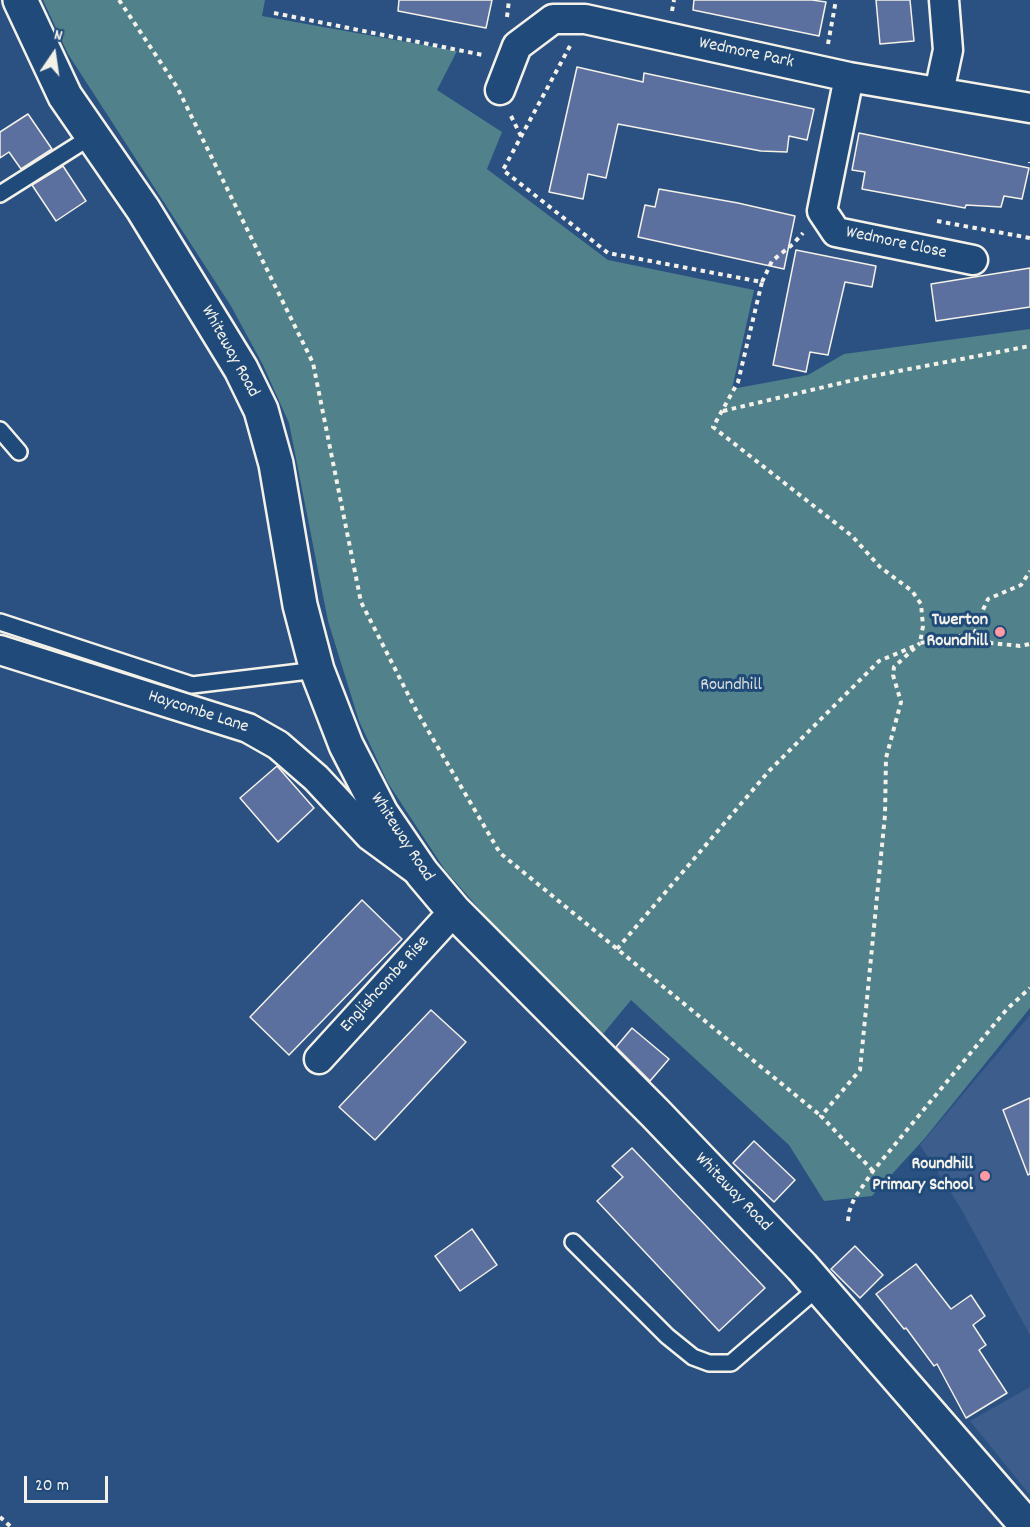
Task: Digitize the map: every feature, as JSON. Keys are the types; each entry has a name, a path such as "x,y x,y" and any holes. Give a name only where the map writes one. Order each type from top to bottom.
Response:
{"street":[{"name":"Whiteway Road","path":"20,0 65,96 143,209 241,369 261,411 276,464 300,605 317,670 346,745 381,813 422,873 454,911 656,1114 819,1287 1028,1527"},
{"path":"939,92 948,50 944,0"},
{"name":"Wedmore Park","path":"517,46 553,19 585,19 836,74 1030,108"},
{"path":"500,90 517,46"},
{"path":"822,211 836,74"},
{"name":"Wedmore Close","path":"822,211 836,232 973,260"},
{"name":"Haycombe Lane","path":"0,650 249,728 278,745 316,778 370,836 422,873"},
{"name":"Englishcombe Rise","path":"319,1059 454,911"}],"lane":[{"path":"0,194 92,136"},
{"path":"0,430 19,452"},
{"path":"0,622 192,685 317,670"},
{"path":"573,1242 667,1336 693,1357 709,1363 731,1362 819,1287"}],"path":[{"path":"119,0 177,87 314,363 361,602 416,710 500,853 821,1116 873,1171"},
{"path":"836,0 836,74"},
{"path":"274,13 484,55 517,46"},
{"path":"585,19 503,170 608,253 762,282"},
{"path":"821,1116 860,1070 885,815 886,758 901,702 893,675 894,667 920,643 923,626 921,604 912,591 880,567 852,536 713,427 738,382 762,282 772,261 793,244 822,211"},
{"path":"722,411 862,378 1030,346"},
{"path":"974,634 982,623 982,612 988,599 1022,585 1030,571"},
{"path":"617,949 768,771 879,661 920,643 974,634 991,643 1020,646 1030,644"},
{"path":"848,1221 855,1199 873,1171 1007,1009 1030,988"},
{"path":"0,1517 11,1527"}],"shaded area":[{"name":"Roundhill Primary School","path":"1030,1015 1030,1335 960,1207 920,1145"},
{"path":"1030,1387 1030,1495 970,1421"}],"green space":[{"name":"Roundhill","path":"43,0 265,0 262,16 457,51 437,90 502,132 487,169 608,260 754,290 732,389 808,375 844,354 1030,329 1030,1008 925,1138 872,1196 824,1201 789,1145 631,1000 603,1034 503,936 445,870 388,783 359,721 328,621 289,423 263,365 231,306 68,54"}],"building":[{"path":"399,0 492,0 486,28 398,11"},
{"path":"694,0 826,2 819,36 693,10"},
{"path":"876,0 910,0 914,41 880,44"},
{"path":"577,67 643,82 644,73 814,109 807,140 789,136 787,152 761,151 618,124 606,178 588,174 583,199 549,192"},
{"path":"28,114 52,149 21,169 9,152 0,158 0,132"},
{"path":"859,133 1029,168 1022,199 1004,196 1001,207 966,205 965,208 862,189 865,172 852,170"},
{"path":"63,166 86,201 56,221 32,185"},
{"path":"659,189 795,216 784,269 638,237 645,205 655,207"},
{"path":"796,250 876,266 872,287 845,282 828,355 810,352 806,372 773,365"},
{"path":"1030,268 1030,307 936,321 931,284"},
{"path":"277,766 314,808 278,842 240,798"},
{"path":"362,900 402,939 289,1055 250,1017"},
{"path":"431,1010 466,1042 375,1140 339,1107"},
{"path":"632,1028 669,1059 650,1081 616,1047"},
{"path":"1030,1098 1030,1174 1028,1175 1003,1110"},
{"path":"754,1141 795,1180 774,1202 733,1163"},
{"path":"632,1148 765,1288 719,1331 597,1201 623,1177 612,1166"},
{"path":"472,1229 497,1265 460,1291 435,1256"},
{"path":"855,1246 883,1275 860,1298 831,1269"},
{"path":"916,1264 951,1309 971,1295 985,1316 973,1325 986,1345 979,1350 1007,1393 966,1418 937,1364 934,1366 906,1328 904,1329 876,1294"}],"place":[{"name":"Twerton Roundhill","path":"1000,632"},
{"name":"Roundhill Primary School","path":"985,1176"}]}
